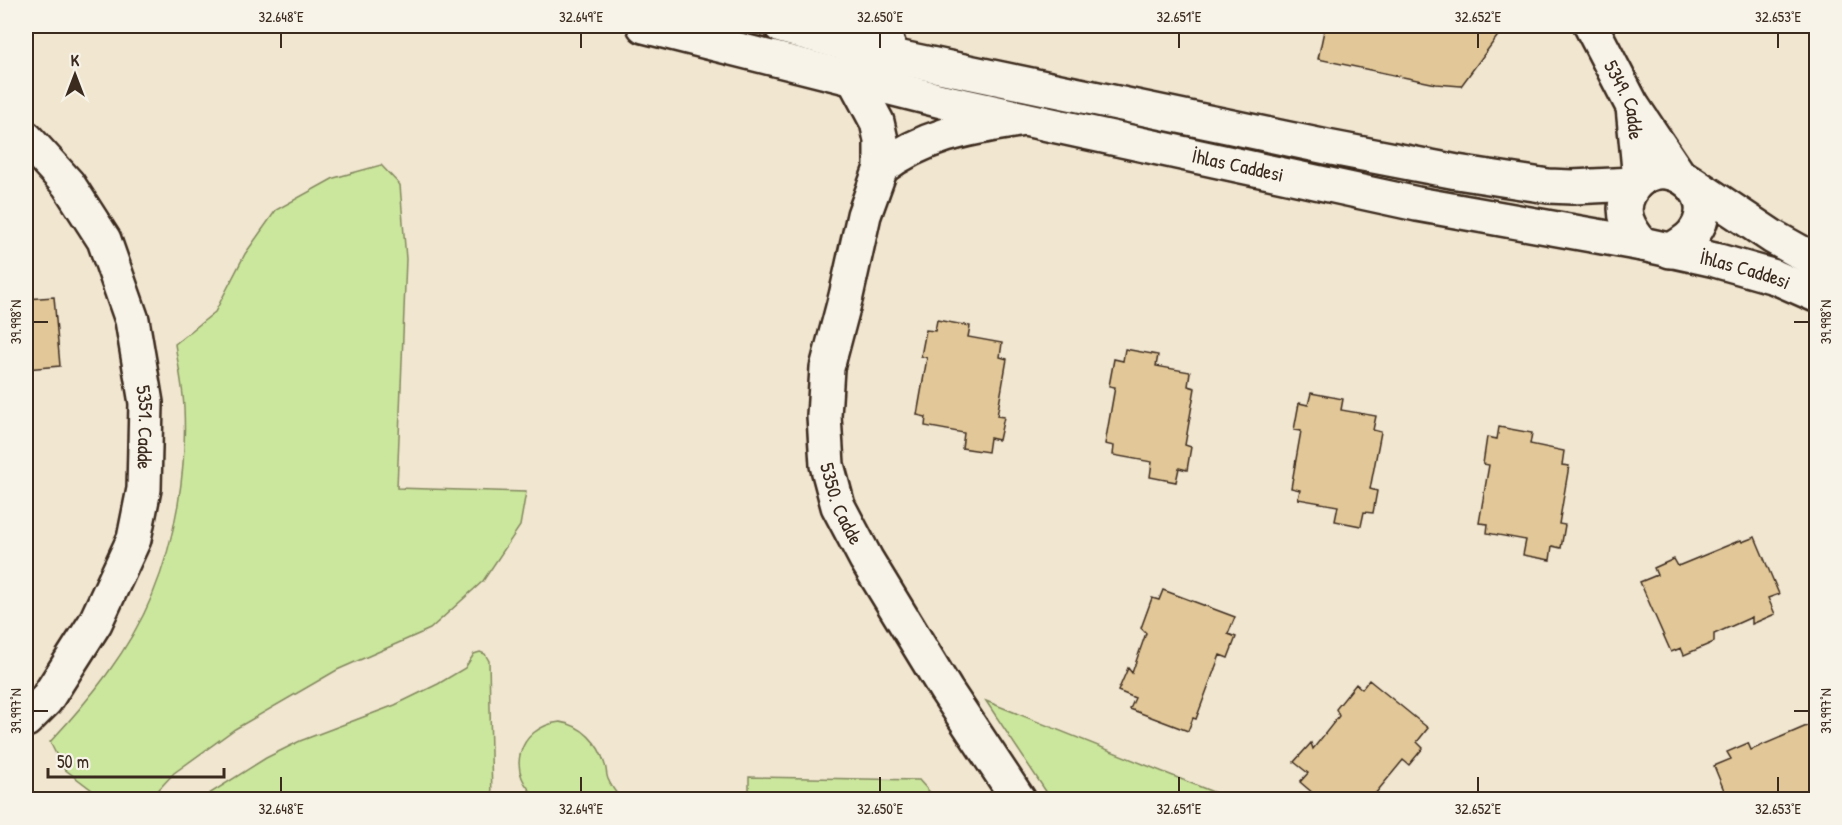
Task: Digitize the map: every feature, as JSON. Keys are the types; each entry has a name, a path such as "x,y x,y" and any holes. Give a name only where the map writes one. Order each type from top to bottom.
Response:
{"main road":[{"name":"İhlas Caddesi","path":"644,26 1024,119 1416,204 1716,260 1775,277 1816,295"},
{"name":"İhlas Caddesi","path":"781,26 892,56 1457,172 1548,186 1572,187 1637,182"},
{"path":"882,26 892,56"},
{"name":"5349. Cadde","path":"1591,26 1633,106 1637,182"},
{"name":"5350. Cadde","path":"845,77 877,123 881,140 881,168 864,216 827,368 824,416 827,465 838,506 866,560 946,690 1019,800"},
{"path":"1633,106 1684,178 1697,191 1701,202 1698,226 1691,236 1656,247 1627,222 1625,209 1628,196 1637,182 1655,172 1667,171 1684,178"},
{"path":"881,168 896,157 927,141 979,127 1024,119"},
{"name":"5351. Cadde","path":"26,138 68,184 104,240 132,320 146,403 144,489 134,539 95,623 46,700 26,720"},
{"name":"İhlas Caddesi","path":"1684,178 1770,235 1816,261"}],"green space":[{"path":"381,165 400,185 406,259 397,488 526,492 520,526 483,581 430,629 337,670 235,729 174,773 150,799 109,799 100,796 63,768 50,742 94,691 132,636 152,596 168,551 182,479 184,455 182,384 175,344 215,312 245,254 276,210 334,178"},
{"path":"480,652 485,654 489,661 492,799 201,799 266,758 300,741 395,705 438,684 465,668 474,654"},
{"path":"986,701 1218,794 1224,799 1051,799"},
{"path":"560,722 582,731 599,749 609,782 621,799 540,799 529,789 522,778 519,765 520,753 525,742 545,726"},
{"path":"749,777 919,780 936,799 749,799"}],"building":[{"path":"1325,26 1505,26 1461,86 1436,84 1318,59"},
{"path":"54,297 60,366 26,369 26,299"},
{"path":"937,320 970,326 968,337 1002,343 1000,357 1007,359 997,416 1004,417 999,440 990,438 988,452 962,448 964,433 925,426 926,417 917,415 927,358 921,356 926,330 935,331"},
{"path":"1125,349 1158,355 1156,366 1190,372 1188,386 1195,388 1185,445 1191,447 1187,470 1179,468 1176,482 1150,477 1152,462 1113,455 1114,446 1105,444 1115,387 1109,386 1114,359 1123,361"},
{"path":"1311,393 1343,399 1341,410 1376,416 1373,430 1381,432 1370,489 1377,491 1373,513 1364,512 1361,526 1335,521 1338,506 1298,499 1300,490 1291,488 1301,431 1294,430 1299,403 1308,405"},
{"path":"1499,427 1532,433 1530,444 1564,451 1562,465 1569,466 1559,524 1565,525 1561,548 1552,546 1550,560 1523,555 1526,540 1487,533 1488,524 1479,523 1489,465 1483,464 1487,437 1497,439"},
{"path":"1755,537 1779,594 1768,598 1775,614 1752,624 1752,617 1714,634 1714,642 1684,655 1681,648 1671,652 1640,582 1657,575 1654,568 1674,559 1678,566 1741,540 1742,542"},
{"path":"1163,590 1235,617 1228,634 1236,637 1228,658 1220,655 1196,719 1193,718 1188,731 1130,709 1135,698 1118,691 1128,668 1132,673 1146,633 1141,628 1152,598 1159,600"},
{"path":"1369,680 1428,728 1417,742 1423,748 1409,765 1403,760 1370,800 1321,800 1300,782 1308,773 1294,762 1311,743 1313,749 1339,716 1336,709 1356,684 1362,689"},
{"path":"1816,722 1816,800 1728,800 1714,766 1731,759 1727,752 1748,743 1751,750"}]}
